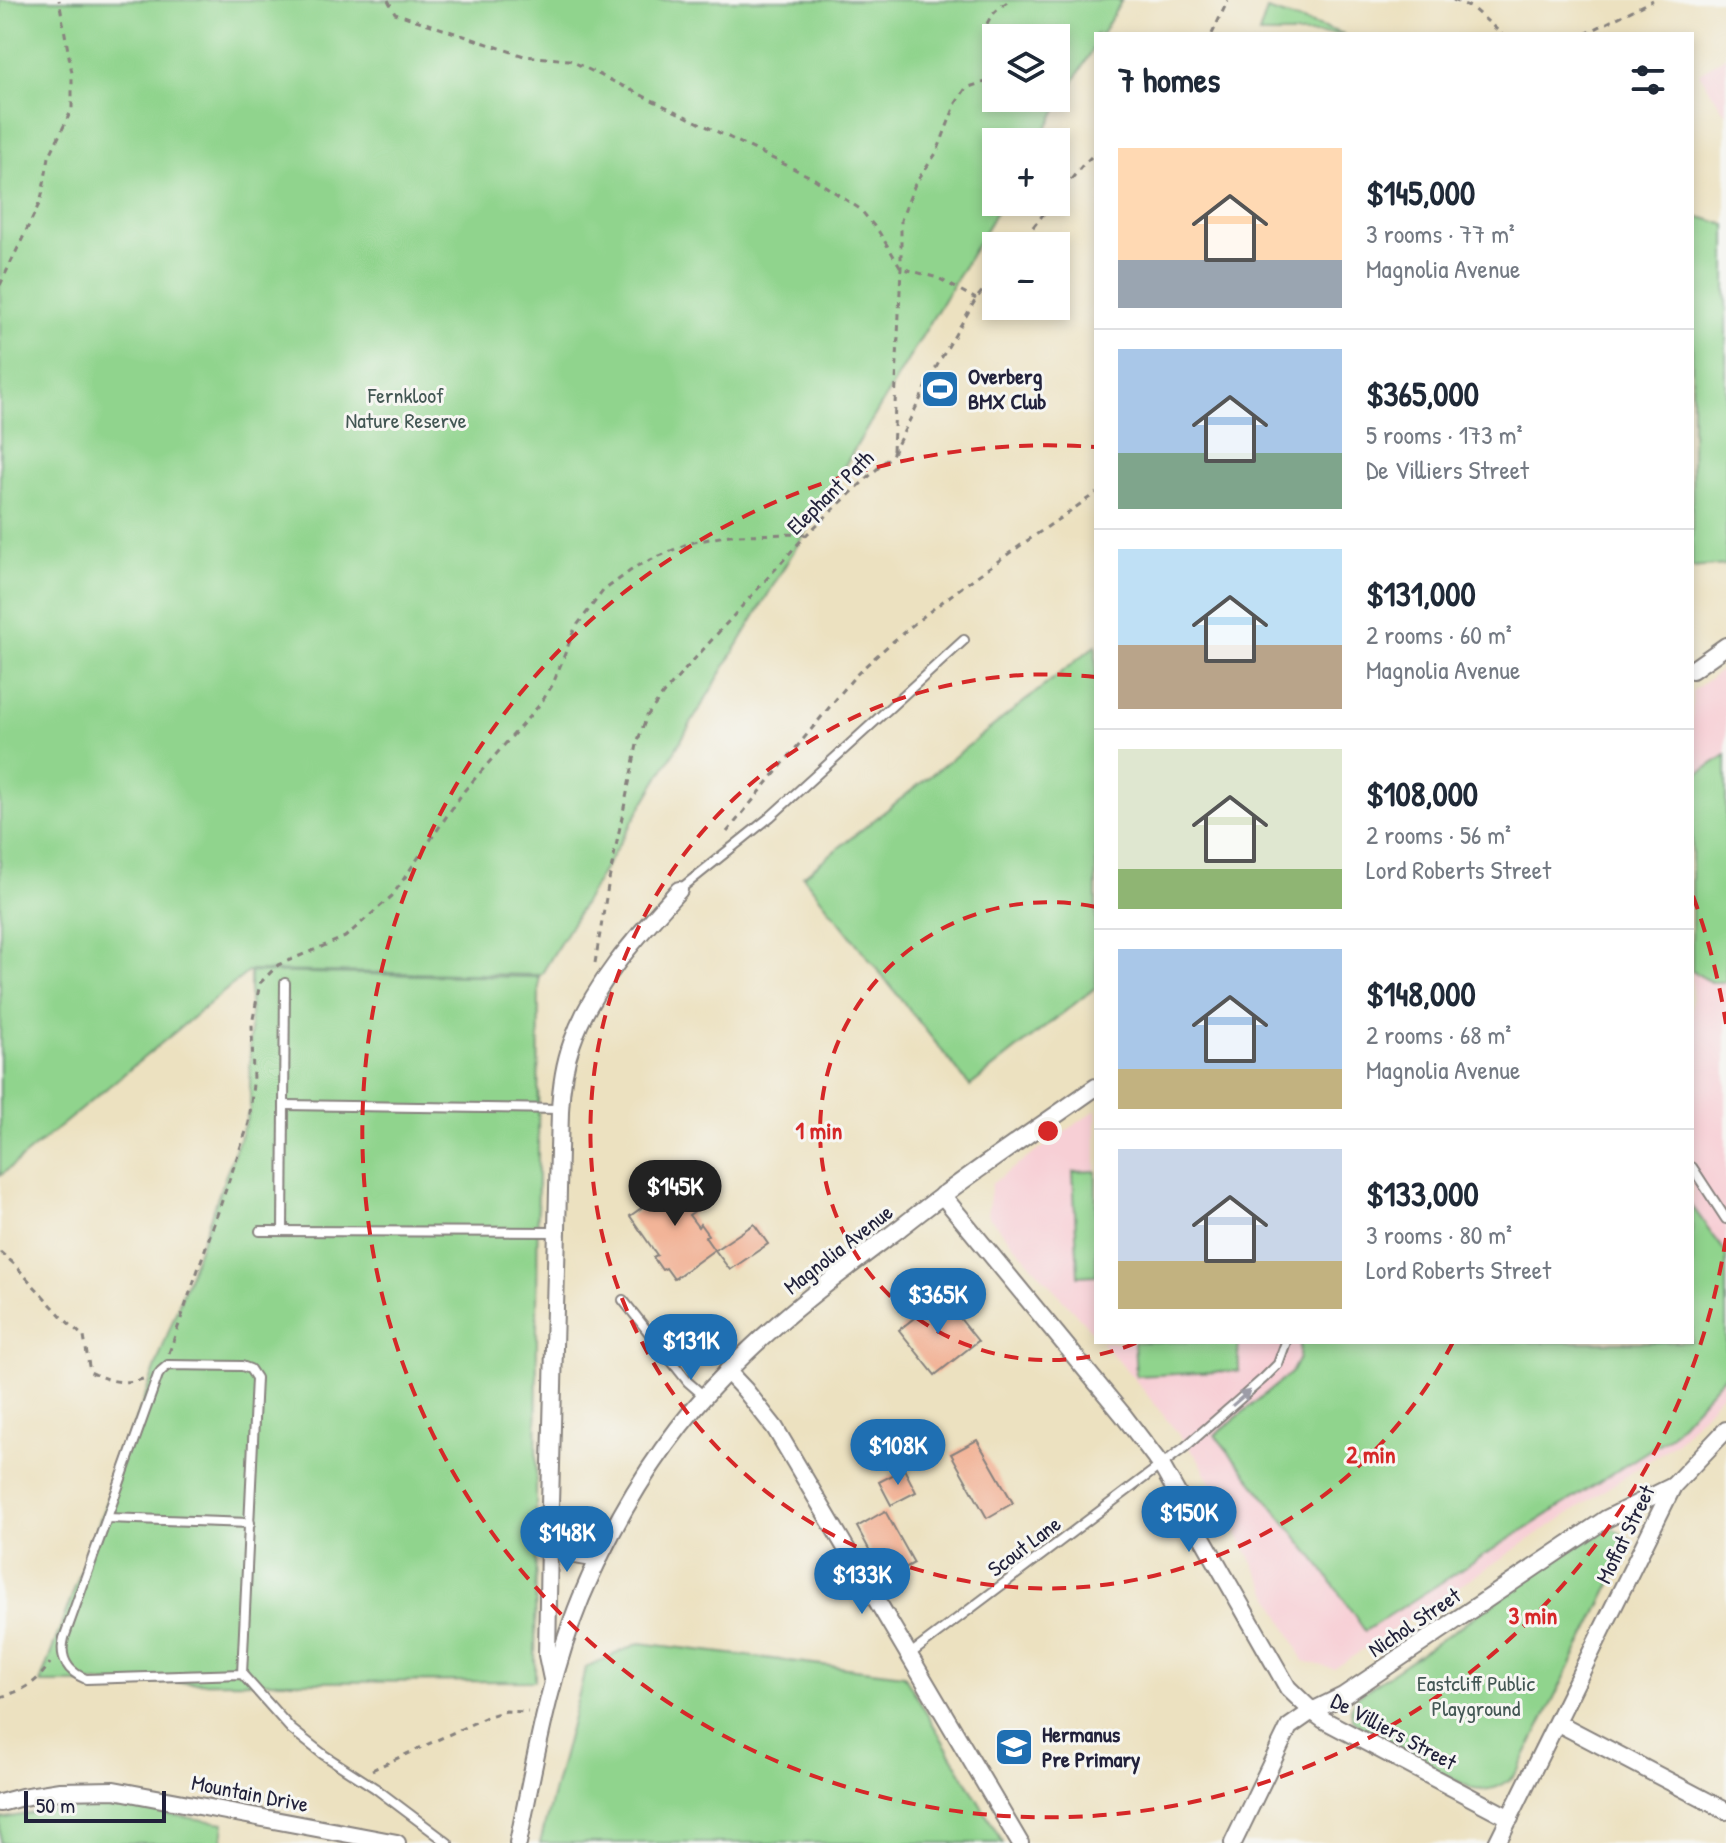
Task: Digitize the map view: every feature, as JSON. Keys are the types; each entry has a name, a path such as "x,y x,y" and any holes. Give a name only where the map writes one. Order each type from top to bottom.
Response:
{"street":[{"path":"1694,669 1726,646"},
{"path":"553,1685 547,1655 563,1075 587,1010 630,946 679,890"},
{"name":"Magnolia Avenue","path":"518,1843 545,1716 575,1614 599,1559 643,1480 670,1440 727,1371 843,1270 942,1195 1094,1088"},
{"name":"De Villiers Street","path":"942,1195 1161,1465 1288,1688 1324,1720 1510,1818"},
{"path":"727,1371 775,1428 1020,1843"},
{"name":"Moffat Street","path":"1497,1843 1673,1486 1726,1430"},
{"name":"Nichol Street","path":"1233,1843 1289,1727 1312,1711 1343,1696 1606,1519 1673,1486"},
{"path":"549,1544 569,1554 599,1559"},
{"path":"1558,1723 1726,1811"},
{"name":"Mountain Drive","path":"0,1803 60,1791 114,1790 397,1843"}],"lane":[{"path":"679,890 770,817 964,640"},
{"path":"283,1231 285,983"},
{"path":"284,1105 560,1109"},
{"path":"1694,1170 1726,1219"},
{"path":"260,1231 557,1232"},
{"path":"623,1300 688,1382 705,1396"},
{"name":"Scout Lane","path":"909,1656 1185,1447 1278,1364 1285,1344"},
{"path":"242,1674 86,1679 66,1665 62,1647 64,1638 161,1371 172,1364 246,1367 254,1373 257,1384 242,1674 291,1729 448,1843"},
{"path":"107,1518 250,1523"}],"path":[{"path":"0,285 41,200 49,157 72,109 72,73 59,0"},
{"path":"388,0 395,13 524,56 569,60 813,178 860,209 879,232 901,268 938,278 976,299"},
{"path":"986,24 1010,0"},
{"path":"1213,32 1228,0"},
{"path":"1453,0 1471,7 1500,32"},
{"path":"1589,32 1653,0"},
{"path":"892,455 901,220 915,184 937,152 956,103 966,88 982,83"},
{"path":"1070,181 1094,154"},
{"path":"1029,232 1041,216"},
{"name":"Elephant Path","path":"594,967 638,740 647,716 664,693 807,534 892,455 939,362 982,292"},
{"path":"728,831 855,676 874,658 944,600 1094,494"},
{"path":"0,1252 84,1337 90,1372 108,1381 131,1383 161,1371 249,1123 253,1084 252,1024 260,983 278,965 345,937 392,896 464,791 541,703 553,684 575,628 603,591 637,566 689,543 730,535 807,534"},
{"path":"0,1697 20,1692 29,1686 48,1667 64,1638"},
{"path":"358,1777 489,1716 506,1711 545,1716"}],"shaded area":[{"path":"1726,56 1726,114 1699,73"},
{"path":"1726,667 1726,1389 1676,1443 1334,1669 1304,1661 1199,1460 1103,1344 1694,1344 1694,690"},
{"path":"1094,1111 1094,1334 987,1215 992,1183"}],"green space":[{"name":"Fernkloof Nature Reserve","path":"0,0 1122,0 1103,32 1094,32 1094,47 1070,88 1070,24 982,24 982,112 1056,112 1046,128 982,128 982,216 994,216 541,975 249,971 0,1176"},
{"path":"1267,10 1338,32 1260,32"},
{"path":"1694,218 1726,225 1726,565 1694,568"},
{"path":"1094,647 1094,989 970,1086 803,876"},
{"path":"1726,755 1726,982 1711,982 1694,972 1694,777"},
{"path":"250,972 539,977 535,1681 40,1683 250,1109"},
{"path":"1094,1171 1094,1275 1078,1276 1073,1172"},
{"path":"1694,1209 1726,1253 1726,1374 1668,1438 1365,1631 1322,1568 1215,1435 1291,1373 1299,1358 1300,1344 1694,1344"},
{"path":"1134,1344 1238,1344 1239,1371 1136,1376"},
{"name":"Eastcliff Public Playground","path":"1614,1529 1629,1539 1628,1549 1519,1769 1505,1783 1493,1788 1473,1789 1390,1745 1353,1719 1352,1706 1358,1696 1578,1546"},
{"path":"640,1643 904,1675 1003,1843 540,1843 586,1667"},
{"path":"106,1805 224,1823 222,1843 0,1843 0,1819"}],"building":[{"path":"687,1176 706,1203 689,1215 708,1235 705,1237 714,1250 674,1279 666,1268 662,1270 653,1257 657,1255 630,1216"},
{"path":"754,1224 768,1244 730,1270 715,1250"},
{"path":"942,1296 978,1341 935,1375 899,1330"},
{"path":"977,1440 1013,1503 987,1518 951,1454"},
{"path":"904,1469 916,1492 891,1505 879,1482"},
{"path":"885,1511 914,1563 885,1579 857,1527"}],"place":[{"name":"Overberg BMX Club","path":"940,389"},
{"name":"Hermanus Pre Primary","path":"1014,1747"}]}
